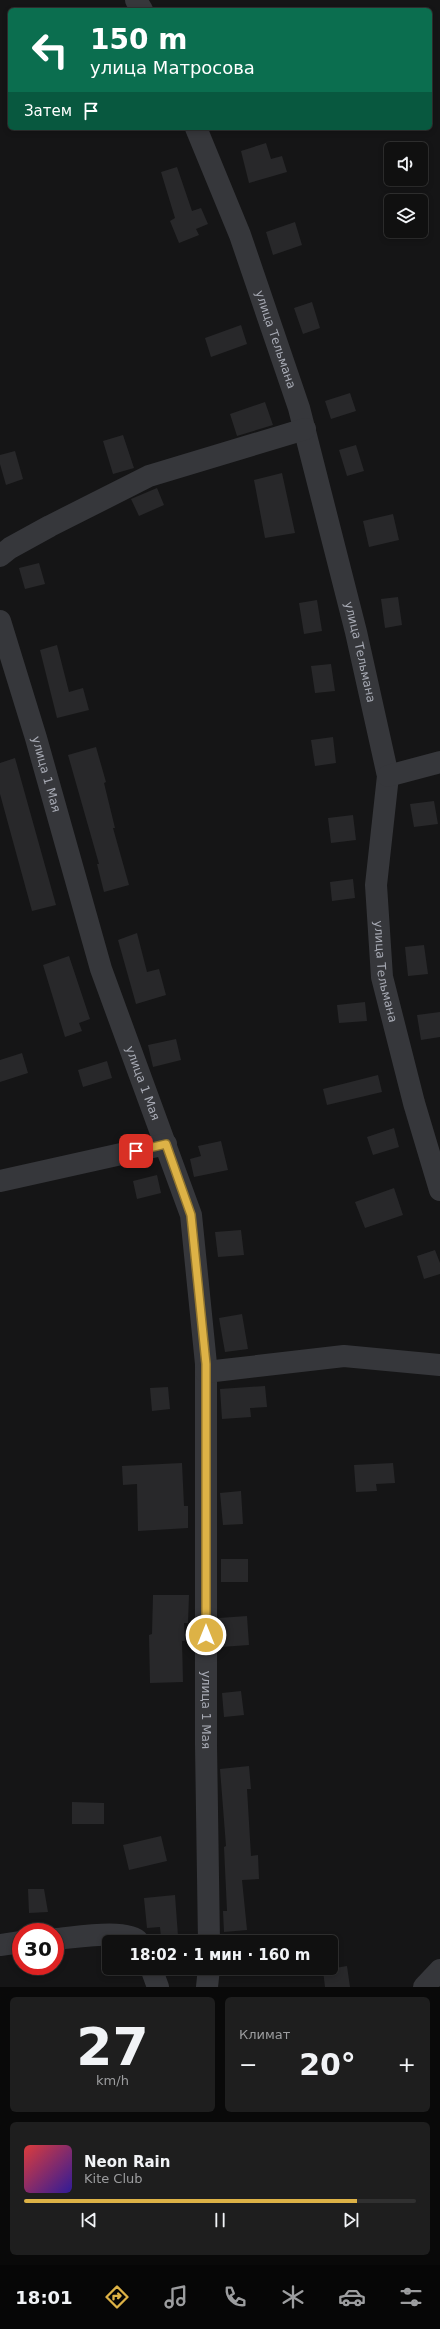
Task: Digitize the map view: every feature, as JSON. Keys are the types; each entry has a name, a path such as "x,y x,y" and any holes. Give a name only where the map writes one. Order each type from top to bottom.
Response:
{"street":[{"name":"улица Тельмана","path":"197,130 240,235 299,408 356,632 388,776 376,885 382,977 414,1103 440,1190"},
{"path":"0,556 10,548 50,526 149,476 305,429"},
{"name":"улица 1 Мая","path":"0,621 36,738 101,969 191,1215 206,1372 206,1745 208,1935"},
{"path":"388,776 440,762"},
{"path":"0,1181 166,1144"},
{"path":"206,1372 344,1356 440,1365"},
{"path":"64,1938 102,1936"},
{"path":"0,1945 12,1943"},
{"path":"424,1987 440,1970"},
{"path":"154,1975 158,1987"},
{"path":"207,1987 208,1975"}],"building":[{"path":"266,143 271,159 282,156 287,172 249,183 241,151"},
{"path":"177,167 192,211 201,208 208,224 196,229 199,235 179,243 170,221 175,218 161,172"},
{"path":"295,222 302,245 273,255 266,232"},
{"path":"312,302 320,328 303,334 294,308"},
{"path":"241,325 247,344 211,357 205,338"},
{"path":"350,393 356,411 331,419 325,401"},
{"path":"265,402 273,425 237,436 230,414"},
{"path":"123,435 134,468 113,474 103,441"},
{"path":"356,445 364,471 347,476 339,450"},
{"path":"15,451 23,479 6,485 0,464 0,455"},
{"path":"282,473 295,533 265,538 254,480"},
{"path":"157,488 164,505 139,516 131,499"},
{"path":"393,514 399,540 369,547 363,521"},
{"path":"39,563 45,584 25,589 19,568"},
{"path":"398,597 402,625 385,628 381,599"},
{"path":"317,600 322,631 304,634 299,603"},
{"path":"57,645 69,692 83,688 89,710 57,718 40,650"},
{"path":"331,664 335,691 315,693 311,666"},
{"path":"333,737 336,763 315,766 311,740"},
{"path":"96,747 106,782 104,783 115,828 113,828 129,885 104,892 97,864 99,864 68,755"},
{"path":"15,758 56,905 32,911 0,794 0,763"},
{"path":"434,801 438,824 414,827 410,804"},
{"path":"353,815 356,840 331,843 328,818"},
{"path":"353,879 355,898 332,901 330,882"},
{"path":"137,933 147,972 159,969 166,995 136,1004 118,940"},
{"path":"424,945 428,974 408,976 405,947"},
{"path":"69,956 90,1019 79,1023 82,1031 65,1037 43,965"},
{"path":"365,1002 367,1021 339,1023 337,1005"},
{"path":"440,1012 440,1037 421,1040 417,1015"},
{"path":"176,1039 181,1060 153,1067 148,1045"},
{"path":"22,1053 28,1073 0,1082 0,1060"},
{"path":"107,1061 112,1078 83,1087 78,1070"},
{"path":"378,1075 382,1092 327,1105 323,1089"},
{"path":"394,1128 399,1147 373,1155 367,1137"},
{"path":"221,1141 228,1170 194,1177 190,1159 201,1156 198,1146"},
{"path":"157,1175 161,1193 137,1199 133,1181"},
{"path":"394,1188 403,1215 365,1228 355,1202"},
{"path":"241,1230 244,1255 218,1257 215,1232"},
{"path":"435,1250 440,1263 440,1274 424,1279 417,1256"},
{"path":"242,1314 248,1349 225,1352 219,1318"},
{"path":"265,1386 267,1407 250,1408 251,1417 222,1419 220,1389"},
{"path":"168,1387 170,1409 152,1411 150,1388"},
{"path":"182,1463 184,1506 188,1506 188,1528 138,1531 137,1484 123,1485 122,1466"},
{"path":"393,1463 395,1483 376,1484 377,1491 356,1492 354,1465"},
{"path":"241,1491 243,1524 223,1525 220,1493"},
{"path":"221,1559 248,1559 248,1582 221,1582"},
{"path":"153,1595 189,1595 188,1623 184,1623 185,1641 182,1641 183,1682 150,1683 149,1635 152,1634"},
{"path":"247,1616 249,1645 221,1647 219,1618"},
{"path":"241,1691 244,1715 224,1717 222,1693"},
{"path":"249,1766 251,1789 247,1789 251,1856 258,1855 259,1879 242,1880 247,1930 224,1932 223,1911 227,1911 224,1847 226,1846 220,1769"},
{"path":"72,1802 104,1803 104,1824 72,1824"},
{"path":"161,1836 167,1861 129,1870 123,1845"},
{"path":"28,1889 44,1889 48,1912 29,1913"},
{"path":"175,1895 178,1935 161,1935 160,1927 147,1928 144,1898"},
{"path":"347,1966 350,1987 325,1987 324,1975 338,1975 338,1968"}],"route":[{"path":"136,1151 166,1144 191,1215 206,1364 206,1635"}]}
